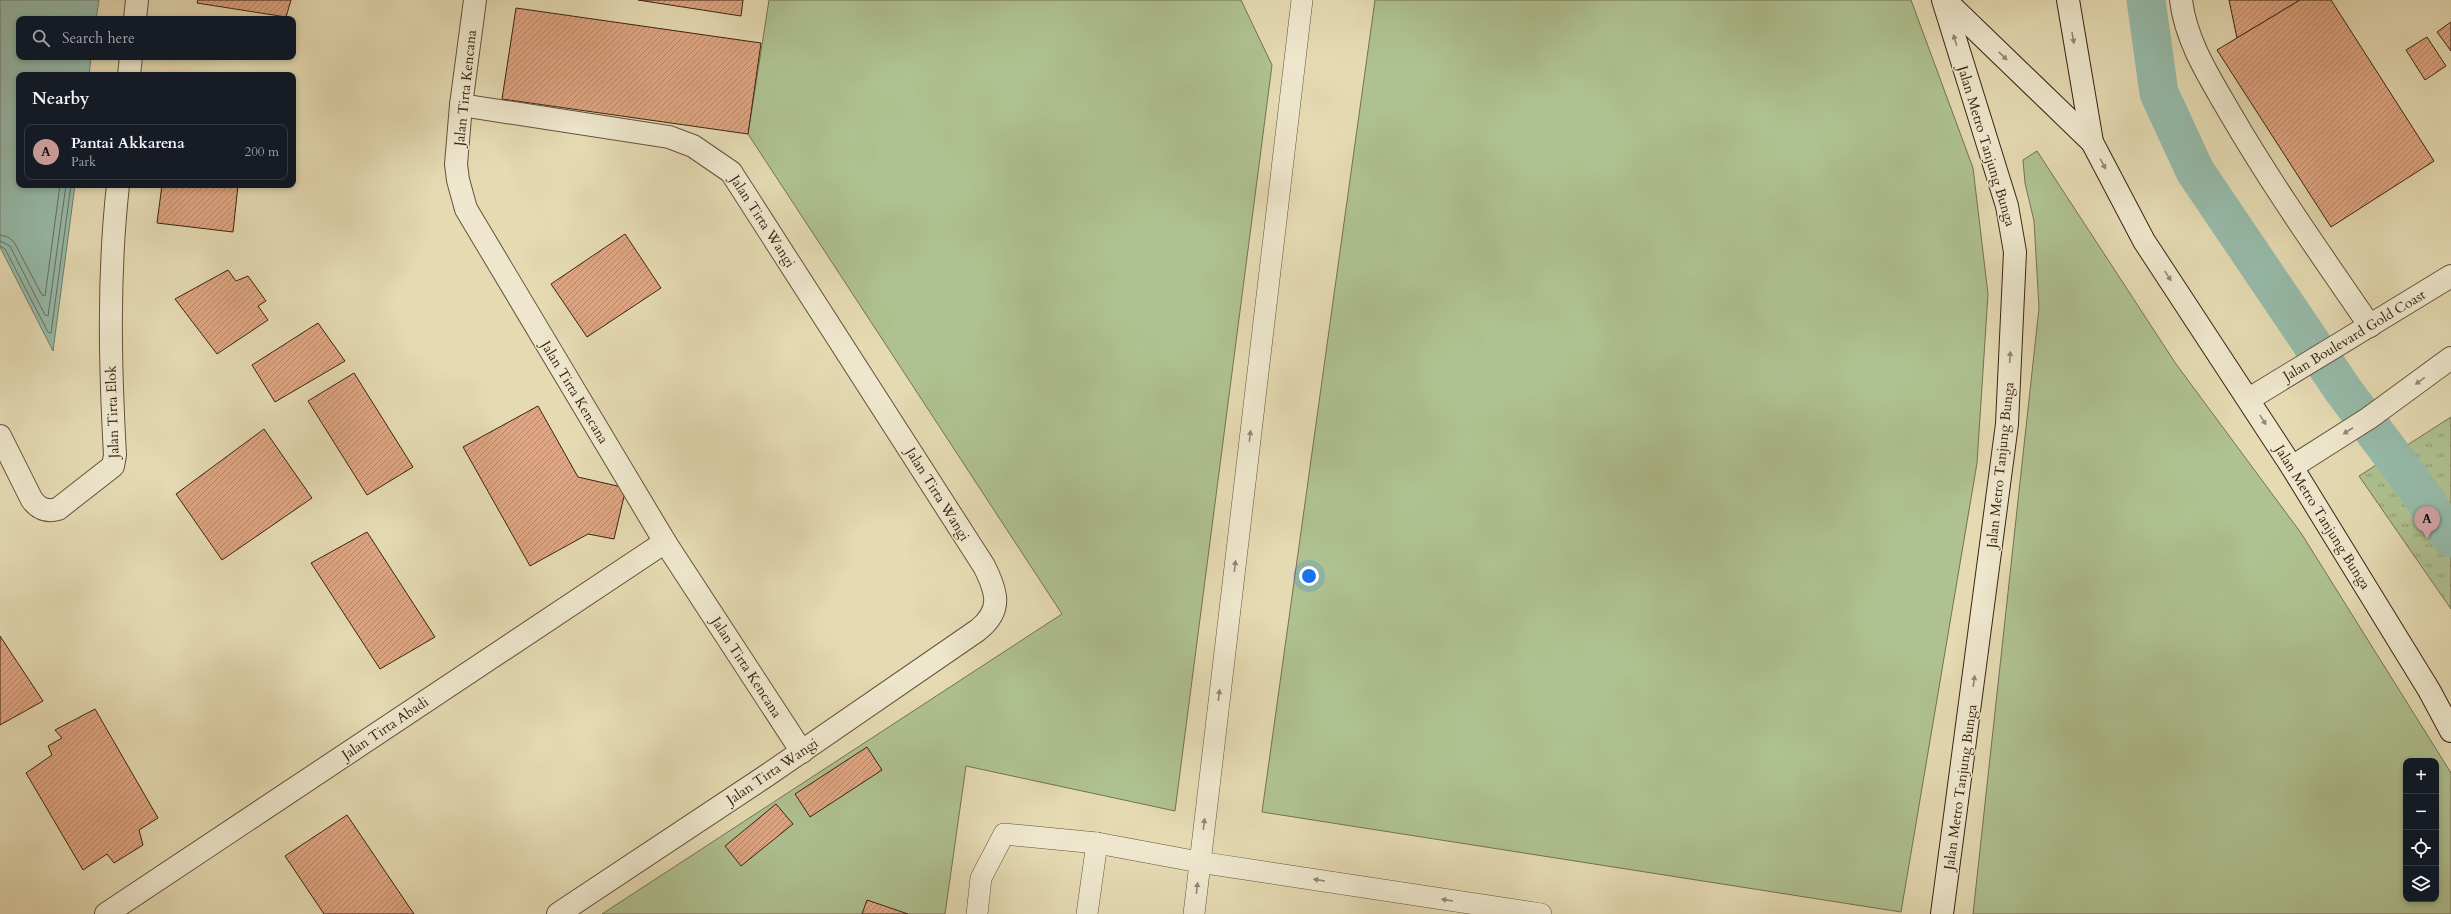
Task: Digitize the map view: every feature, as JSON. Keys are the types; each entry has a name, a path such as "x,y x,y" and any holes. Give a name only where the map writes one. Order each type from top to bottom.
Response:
{"street":[{"path":"136,16 138,0"},
{"name":"Jalan Tirta Kencana","path":"475,0 461,106 456,164 458,180 466,209 665,542 802,752"},
{"path":"1944,0 2092,142"},
{"name":"Jalan Metro Tanjung Bunga","path":"1942,914 2007,424 2015,252 2007,206 1944,0"},
{"name":"Jalan Metro Tanjung Bunga","path":"2068,0 2092,142 2144,241 2249,399 2292,467 2429,690 2451,731"},
{"path":"2181,0 2188,30 2204,68 2265,173 2370,326"},
{"path":"130,72 131,60"},
{"name":"Jalan Tirta Wangi","path":"461,106 669,137 693,146 732,172 984,566 996,596 994,611 984,625 802,752 558,914"},
{"name":"Jalan Tirta Elok","path":"0,436 32,500 37,506 48,511 58,509 114,466 115,455 111,346 113,231 118,188"},
{"name":"Jalan Boulevard Gold Coast","path":"2249,399 2451,276"},
{"path":"2292,467 2369,418 2451,358"},
{"name":"Jalan Tirta Abadi","path":"106,914 665,542"}],"lane":[{"path":"1194,914 1302,0"},
{"path":"977,914 981,878 1004,834 1097,843 1200,862 1541,914"},
{"path":"1088,914 1097,843"}],"green space":[{"path":"769,0 1241,0 1272,65 1175,811 966,766 945,914 602,914 1062,614 748,134"},
{"path":"1375,0 1911,0 1973,168 1988,294 1977,463 1901,912 1262,812"},
{"path":"2037,151 2176,364 2301,533 2451,773 2451,914 1973,914 2039,308 2034,221 2025,183 2023,160"},
{"path":"2451,417 2451,609 2359,476"}],"water":[{"path":"0,0 99,0 96,16 16,16 16,60 91,60 89,72 16,72 16,188 75,188 53,351 0,247"}],"building":[{"path":"198,0 291,0 286,16 197,3"},
{"path":"638,0 743,0 741,16"},
{"path":"2229,0 2300,0 2237,38"},
{"path":"2300,0 2331,0 2434,161 2331,227 2217,50"},
{"path":"516,8 761,43 748,134 502,99"},
{"path":"2451,22 2451,51 2437,32"},
{"path":"2427,37 2446,66 2425,80 2406,50"},
{"path":"162,188 238,188 233,232 157,223"},
{"path":"625,234 661,288 587,337 551,284"},
{"path":"228,270 236,281 248,276 266,301 258,306 268,320 217,354 175,299"},
{"path":"318,323 345,361 275,402 252,365"},
{"path":"354,373 413,467 367,495 308,401"},
{"path":"538,406 578,477 626,488 614,539 588,534 530,566 463,447"},
{"path":"264,429 312,498 222,560 176,494"},
{"path":"367,532 435,637 380,669 311,563"},
{"path":"0,636 43,701 0,725"},
{"path":"95,709 158,818 139,830 143,845 114,863 107,854 83,870 26,773 52,755 48,746 62,738 55,730"},
{"path":"867,747 882,770 810,817 795,794"},
{"path":"776,804 793,824 741,866 725,846"},
{"path":"347,815 414,914 324,914 285,856"},
{"path":"867,900 908,914 862,914"}],"waterway":[{"path":"2146,0 2159,93 2195,171 2343,390 2413,483 2451,538"}],"place":[{"name":"Pantai Akkarena","path":"2427,539"}]}
